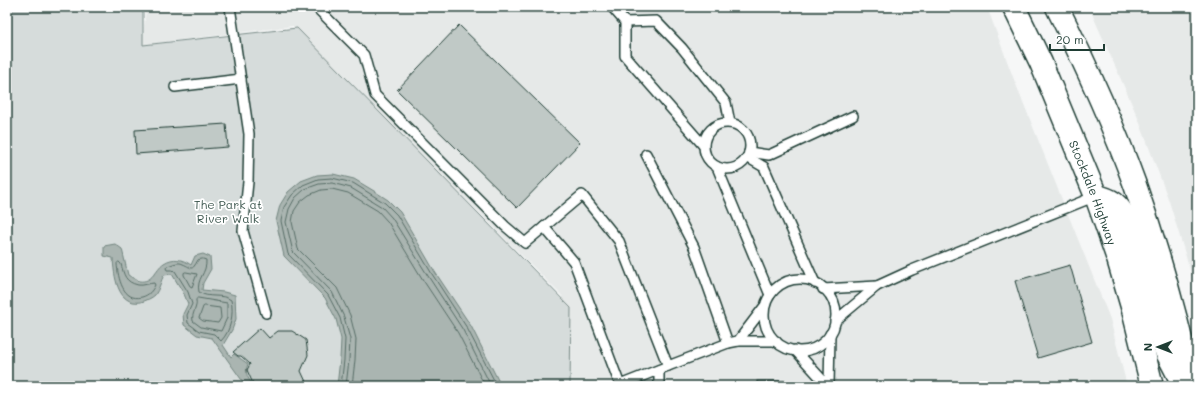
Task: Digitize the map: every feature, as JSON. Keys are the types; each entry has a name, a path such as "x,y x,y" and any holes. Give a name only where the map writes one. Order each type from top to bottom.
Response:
{"main road":[{"name":"Stockdale Highway","path":"1014,7 1041,63 1096,196 1118,259 1133,310 1152,386"},
{"path":"1057,7 1071,34 1112,127 1135,185 1174,311 1192,386"},
{"path":"1096,196 1106,198 1114,202 1120,208 1126,219 1166,351 1184,386"}],"lane":[{"path":"230,7 249,134 248,182 243,231 266,313"},
{"path":"316,7 364,55 375,95 505,226 525,243 582,195 619,240 668,366"},
{"path":"612,7 625,22 625,56 703,145"},
{"path":"625,22 656,21 682,48 726,103 730,123"},
{"path":"175,87 241,79"},
{"path":"748,154 769,155 853,116"},
{"path":"722,123 730,123 737,125 746,133 750,144 748,154 740,165 727,169 713,165 704,152 703,145 705,137 715,126 722,123"},
{"path":"646,154 694,247 728,343"},
{"path":"748,154 764,167 815,283"},
{"path":"717,167 770,295"},
{"path":"835,320 877,286 920,267 1096,196"},
{"path":"544,227 574,262 619,385 728,343 738,341 776,341"},
{"path":"738,341 765,306 770,295 777,287 787,281 798,279 809,280 823,288 833,302 836,313 830,334 828,386"},
{"path":"823,288 877,286"},
{"path":"765,306 764,317 766,328 772,338 780,345 791,350 802,351 813,348 822,343 830,334"},
{"path":"796,350 828,386"},
{"path":"659,370 659,386"}],"shaded area":[{"path":"146,7 987,7 1013,77 1110,319 1127,386 562,386 562,296 293,26 142,45"},
{"path":"1089,7 1197,7 1197,293 1169,201 1138,118"}],"green space":[{"name":"The Park at River Walk","path":"7,7 143,7 143,45 297,28 571,308 570,386 7,386"}],"water":[{"path":"333,174 354,179 388,200 400,212 435,272 471,326 501,386 337,386 341,339 336,319 325,298 284,256 276,221 280,205 288,192 301,181 317,175"},
{"path":"115,244 122,249 128,275 139,281 148,280 151,278 167,261 174,259 181,260 191,265 195,256 203,254 210,257 211,269 203,283 202,290 224,292 235,295 236,319 232,330 223,345 231,357 234,354 248,364 248,378 253,386 246,386 212,338 197,335 184,325 183,314 188,304 172,274 164,275 155,295 141,302 133,302 122,294 118,288 114,273 113,258 104,256 104,246"}],"building":[{"path":"459,25 580,143 517,208 397,90"},
{"path":"226,124 228,147 136,154 135,130"},
{"path":"1070,265 1092,342 1038,358 1015,281"},
{"path":"260,328 269,338 278,331 292,331 306,340 308,355 301,371 308,386 254,386 247,370 250,364 241,356 238,356 233,352"},
{"path":"757,381 812,381 812,386 757,386"}]}
